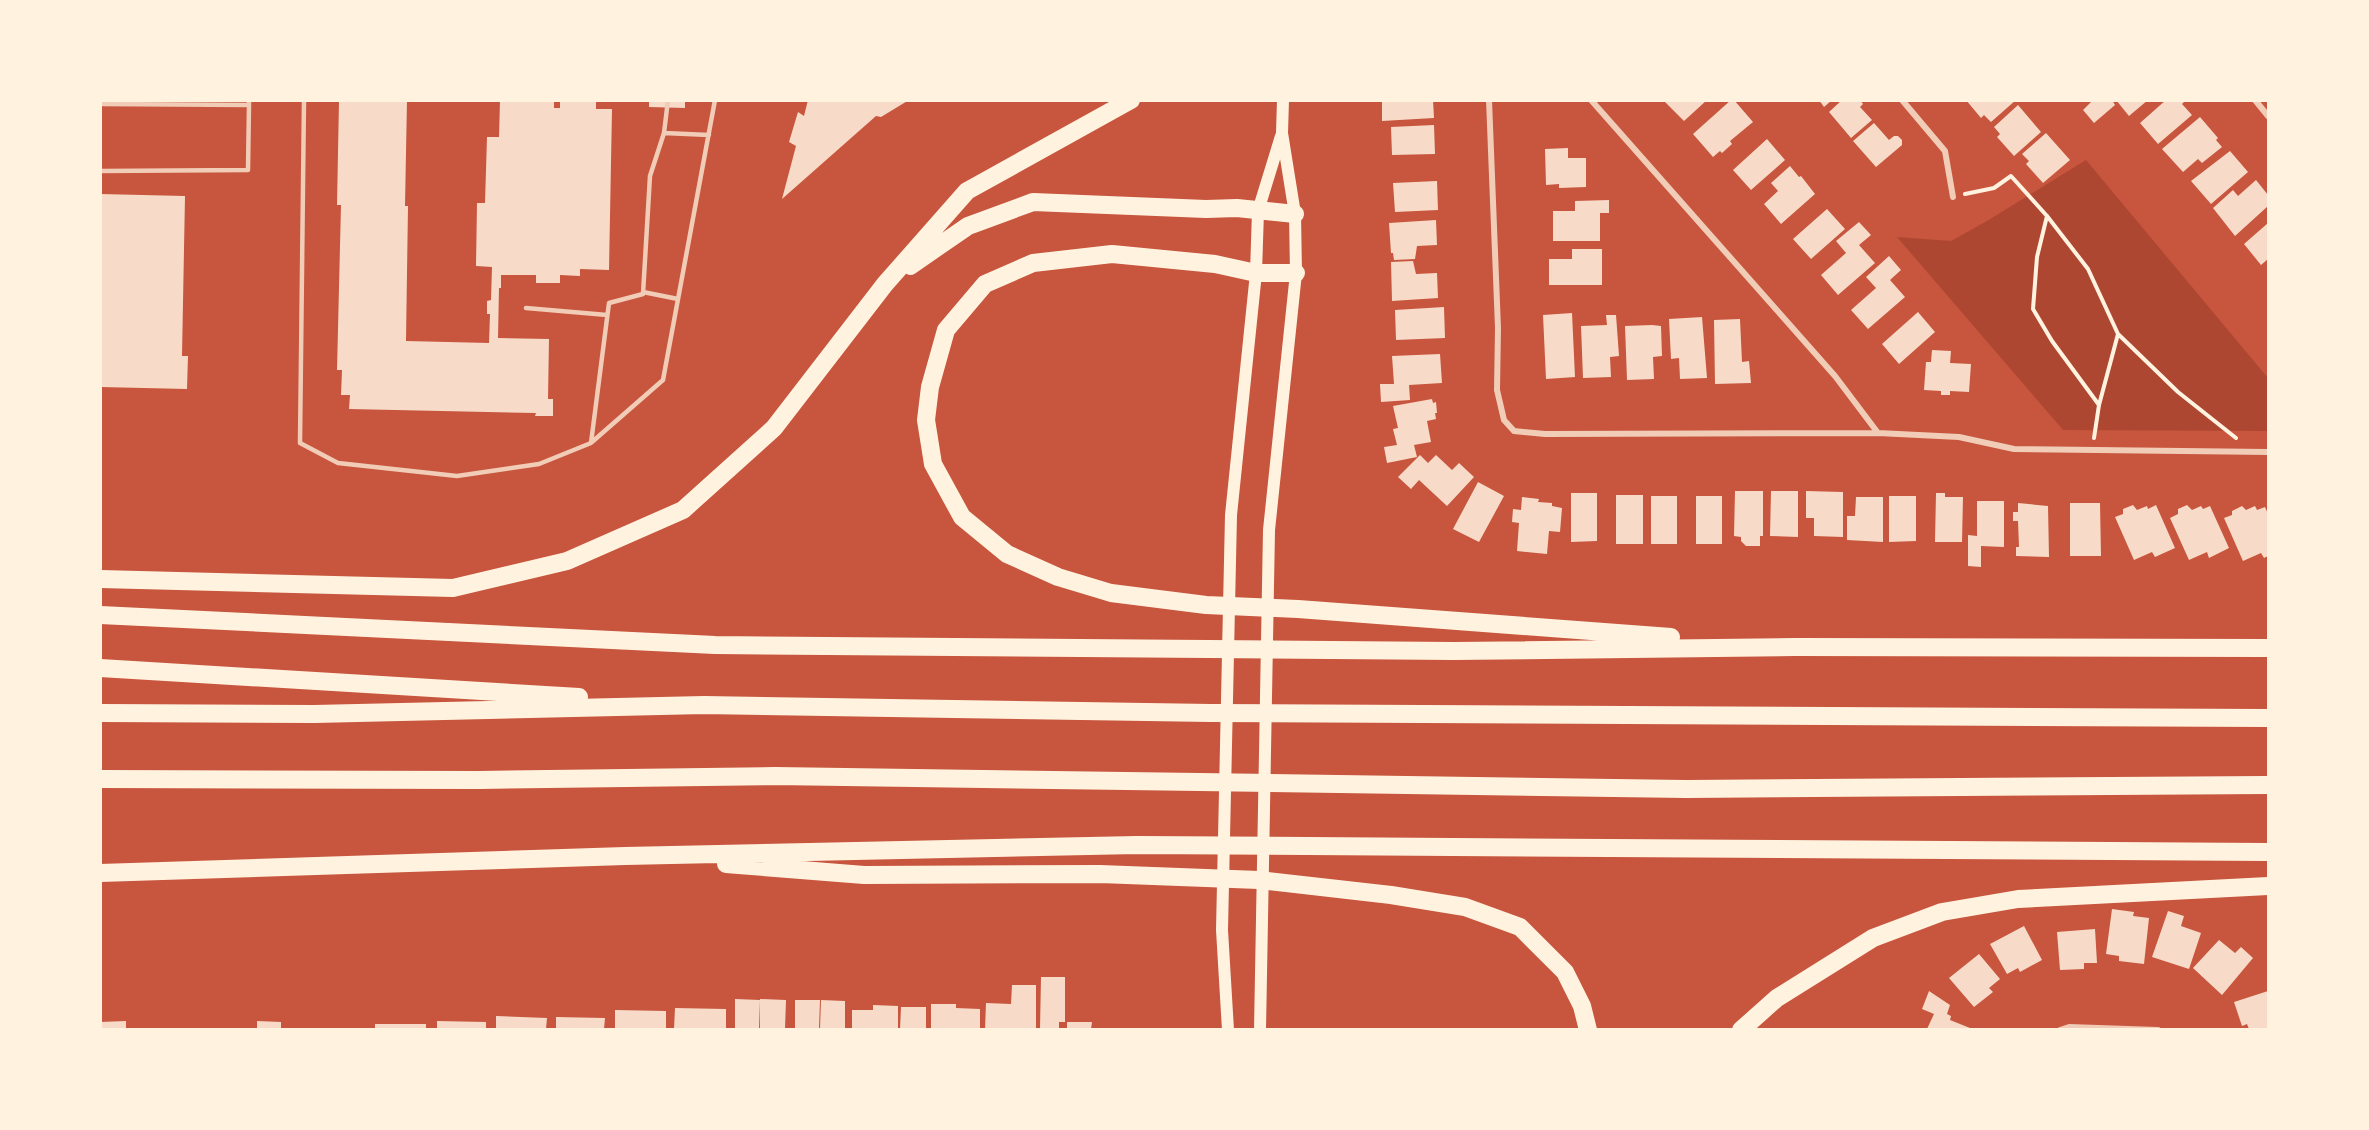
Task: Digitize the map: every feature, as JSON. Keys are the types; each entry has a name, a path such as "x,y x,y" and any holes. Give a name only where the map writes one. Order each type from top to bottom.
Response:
{"highway":[{"path":"100,579 453,588 567,561 684,510 774,428 885,284 968,191 1131,100"},
{"path":"885,284 968,226 1033,202 1206,210 1237,208 1295,214"},
{"path":"1296,273 1256,273 1215,264 1112,254 1033,263 985,284 946,330 930,387 926,420 933,464 962,517 1007,554 1058,577 1112,593 1206,605 1298,609 1795,647"},
{"path":"100,615 715,645 1442,651 1795,647 2268,648"},
{"path":"100,668 704,705"},
{"path":"100,713 314,714 704,705 1269,714 2268,718"},
{"path":"100,779 479,780 775,776 1686,789 2268,785"},
{"path":"100,873 625,856 1137,845 2268,852"},
{"path":"625,856 864,875 1100,874 1259,880 1390,895 1465,907 1520,927 1565,972 1582,1006 1588,1029"},
{"path":"1741,1029 1777,998 1873,938 1942,912 2018,899 2268,886"}],"main road":[{"path":"1260,1029 1269,530 1296,273 1295,214 1282,133 1283,100"},
{"path":"1228,1029 1222,930 1231,515 1256,273 1258,211 1282,133"}],"street":[{"path":"1489,100 1498,328 1497,390 1504,420 1514,431 1545,434 1878,433 1959,436 2014,449 2268,452"},
{"path":"1591,100 1835,376 1878,433"},
{"path":"1902,100 1945,151 1953,197"},
{"path":"2255,100 2268,116"},
{"path":"2060,1029 2069,1027 2158,1029"}],"lane":[{"path":"304,100 300,443 338,463 457,476 539,464 591,443 663,380 715,100"},
{"path":"643,292 650,176 664,133 668,100"},
{"path":"100,104 249,103 248,170 100,171"},
{"path":"664,133 709,135"},
{"path":"591,443 609,303 643,292 678,299"},
{"path":"526,308 607,315"}],"path":[{"path":"1953,197 1994,188 2011,176 2047,216 2088,269 2118,334 2178,392 2252,452"},
{"path":"2047,216 2037,257 2033,309 2052,341 2099,405"},
{"path":"2092,450 2099,405 2118,334"}],"shaded area":[{"path":"2086,160 2268,378 2268,431 2063,430 1897,237 1951,241"}],"building":[{"path":"339,100 407,100 406,341 489,343 490,314 487,314 487,301 491,300 492,267 476,266 477,203 485,203 487,137 499,137 500,100 554,100 554,108 560,108 560,100 596,100 596,109 612,109 609,270 580,269 580,276 560,275 560,283 536,283 536,275 501,275 498,338 549,339 548,399 553,399 553,416 535,416 536,413 349,409 350,395 341,395 342,370 337,370 341,205 337,205"},
{"path":"649,100 685,100 685,108 649,107"},
{"path":"808,100 909,100 881,117 876,116 782,199 796,146 789,142 798,112 804,116"},
{"path":"1433,100 1434,118 1382,121 1382,101"},
{"path":"1663,100 1707,100 1684,121"},
{"path":"1731,100 1734,100 1753,122 1730,141 1732,144 1722,153 1720,151 1713,157 1693,134"},
{"path":"1819,100 1832,100 1824,107"},
{"path":"1842,100 1860,100 1863,104 1860,107 1872,120 1851,138 1829,112"},
{"path":"1966,100 2016,100 1991,122 1984,115 1981,118"},
{"path":"2093,100 2112,100 2115,105 2094,123 2083,110"},
{"path":"2116,100 2148,100 2129,116"},
{"path":"2166,100 2186,100 2182,104 2192,115 2158,144 2140,123"},
{"path":"2018,105 2041,132 2014,156 1997,137 2000,134 1994,127"},
{"path":"2200,117 2218,138 2216,140 2222,147 2202,163 2198,159 2183,172 2162,149"},
{"path":"1874,123 1889,140 1898,136 1902,140 1902,145 1876,167 1853,141"},
{"path":"1434,125 1435,154 1392,155 1391,127"},
{"path":"2046,133 2070,160 2043,183 2026,164 2029,161 2022,154"},
{"path":"1767,139 1785,160 1751,190 1733,170"},
{"path":"1568,148 1568,158 1586,158 1586,187 1559,188 1559,184 1546,185 1545,149"},
{"path":"2230,151 2248,172 2211,204 2191,181"},
{"path":"1790,166 1815,194 1781,224 1764,204 1778,191 1771,183"},
{"path":"2256,180 2268,195 2268,206 2235,236 2213,208 2233,190 2238,196"},
{"path":"1437,181 1438,210 1395,212 1393,183"},
{"path":"100,194 185,196 182,356 188,356 187,389 100,387"},
{"path":"1609,200 1609,213 1600,213 1600,241 1553,241 1553,211 1575,211 1575,201"},
{"path":"1827,209 1845,229 1811,259 1793,239"},
{"path":"1436,220 1437,245 1417,246 1415,259 1394,260 1393,253 1391,253 1389,223"},
{"path":"1859,222 1871,235 1859,245 1875,263 1838,295 1821,275 1846,253 1836,241"},
{"path":"2268,223 2268,259 2261,265 2244,244"},
{"path":"1572,249 1602,249 1602,285 1549,285 1549,259 1572,259"},
{"path":"1889,256 1901,270 1890,280 1905,297 1868,329 1851,310 1876,288 1866,277"},
{"path":"1413,261 1416,274 1437,273 1438,298 1392,301 1391,262"},
{"path":"1444,307 1445,338 1396,340 1395,310"},
{"path":"1918,312 1935,332 1899,364 1882,344"},
{"path":"1572,313 1575,377 1546,379 1543,315"},
{"path":"1606,315 1616,315 1619,356 1610,357 1611,377 1583,378 1581,326 1607,325"},
{"path":"1702,317 1707,378 1680,379 1679,358 1671,359 1669,319"},
{"path":"1740,319 1742,362 1749,361 1751,383 1715,384 1714,320"},
{"path":"1625,326 1661,326 1662,356 1653,357 1654,379 1627,380"},
{"path":"1932,350 1951,351 1950,363 1971,364 1969,392 1950,391 1950,395 1941,395 1941,391 1924,390 1926,362 1931,362"},
{"path":"1440,354 1442,383 1409,385 1410,400 1381,402 1380,384 1394,384 1392,356"},
{"path":"1432,399 1433,403 1436,402 1437,413 1435,413 1436,419 1427,421 1431,442 1414,445 1417,457 1387,463 1384,447 1397,445 1393,429 1398,428 1393,406"},
{"path":"1420,455 1428,463 1436,455 1452,470 1459,463 1474,477 1447,506 1419,480 1411,489 1398,477"},
{"path":"1478,482 1504,496 1479,542 1453,529"},
{"path":"1735,491 1763,491 1763,536 1760,536 1760,546 1746,546 1741,541 1741,537 1734,536"},
{"path":"1771,491 1798,491 1798,537 1770,536"},
{"path":"1806,491 1843,492 1843,537 1814,536 1814,518 1806,518"},
{"path":"1571,493 1597,493 1597,541 1571,542"},
{"path":"1936,493 1945,493 1945,497 1963,497 1962,542 1935,542"},
{"path":"1616,495 1643,495 1643,544 1616,544"},
{"path":"1651,496 1677,496 1677,544 1651,544"},
{"path":"1696,496 1722,496 1722,544 1696,544"},
{"path":"1889,496 1916,496 1916,541 1889,542"},
{"path":"1522,497 1539,499 1538,502 1552,503 1552,506 1562,508 1560,532 1549,531 1547,554 1517,551 1519,523 1512,522 1513,509 1521,510"},
{"path":"1856,497 1883,497 1883,542 1847,540 1847,516 1855,516"},
{"path":"1977,501 2004,501 2004,547 1981,546 1981,567 1968,566 1968,535 1977,536"},
{"path":"2018,503 2048,506 2049,557 2016,556 2016,547 2019,547 2018,521 2013,521 2013,512 2018,512"},
{"path":"2070,503 2100,503 2101,556 2070,556"},
{"path":"2133,505 2137,510 2147,506 2148,509 2156,505 2175,548 2155,557 2152,552 2134,560 2115,517 2123,514 2123,509"},
{"path":"2187,505 2192,510 2201,506 2203,509 2210,506 2229,548 2209,558 2207,552 2189,560 2170,518 2178,514 2178,509"},
{"path":"2242,506 2246,510 2255,506 2257,510 2265,507 2268,514 2268,556 2264,558 2261,553 2243,561 2224,518 2232,515 2232,511"},
{"path":"2112,909 2134,912 2133,916 2149,918 2144,964 2119,961 2119,956 2106,954"},
{"path":"2168,911 2184,916 2181,926 2201,933 2189,969 2152,957"},
{"path":"2024,926 2042,960 2020,972 2018,968 2007,974 1990,944"},
{"path":"2095,929 2097,963 2084,963 2084,969 2060,970 2057,932"},
{"path":"2219,940 2235,953 2241,947 2253,958 2222,995 2193,968"},
{"path":"1979,954 2000,979 1989,988 1993,992 1974,1007 1949,978"},
{"path":"1041,977 1065,977 1065,1022 1059,1022 1059,1029 1040,1029"},
{"path":"1012,985 1036,985 1036,1029 985,1029 986,1003 1011,1004"},
{"path":"1929,991 1950,1005 1947,1014 1951,1016 1950,1020 1970,1029 1927,1029 1934,1014 1922,1009"},
{"path":"2268,991 2268,1029 2249,1029 2247,1024 2242,1026 2234,1002"},
{"path":"735,999 760,1000 759,1029 735,1029"},
{"path":"760,999 786,1000 785,1029 760,1029"},
{"path":"795,1000 820,1000 819,1029 795,1029"},
{"path":"821,1000 845,1001 845,1029 820,1029"},
{"path":"931,1004 956,1004 956,1008 980,1009 980,1029 931,1029"},
{"path":"873,1005 898,1006 898,1029 852,1029 852,1010 873,1010"},
{"path":"901,1007 926,1007 926,1029 900,1029"},
{"path":"675,1008 726,1009 726,1029 674,1029"},
{"path":"615,1010 666,1011 666,1029 615,1029"},
{"path":"496,1016 547,1018 546,1029 496,1029"},
{"path":"556,1017 605,1018 604,1029 556,1029"},
{"path":"126,1021 126,1029 100,1029 100,1022"},
{"path":"257,1021 281,1022 281,1029 257,1029"},
{"path":"437,1021 486,1022 486,1029 437,1029"},
{"path":"1067,1022 1092,1022 1091,1029 1067,1029"},
{"path":"375,1024 426,1024 426,1029 375,1029"}]}
